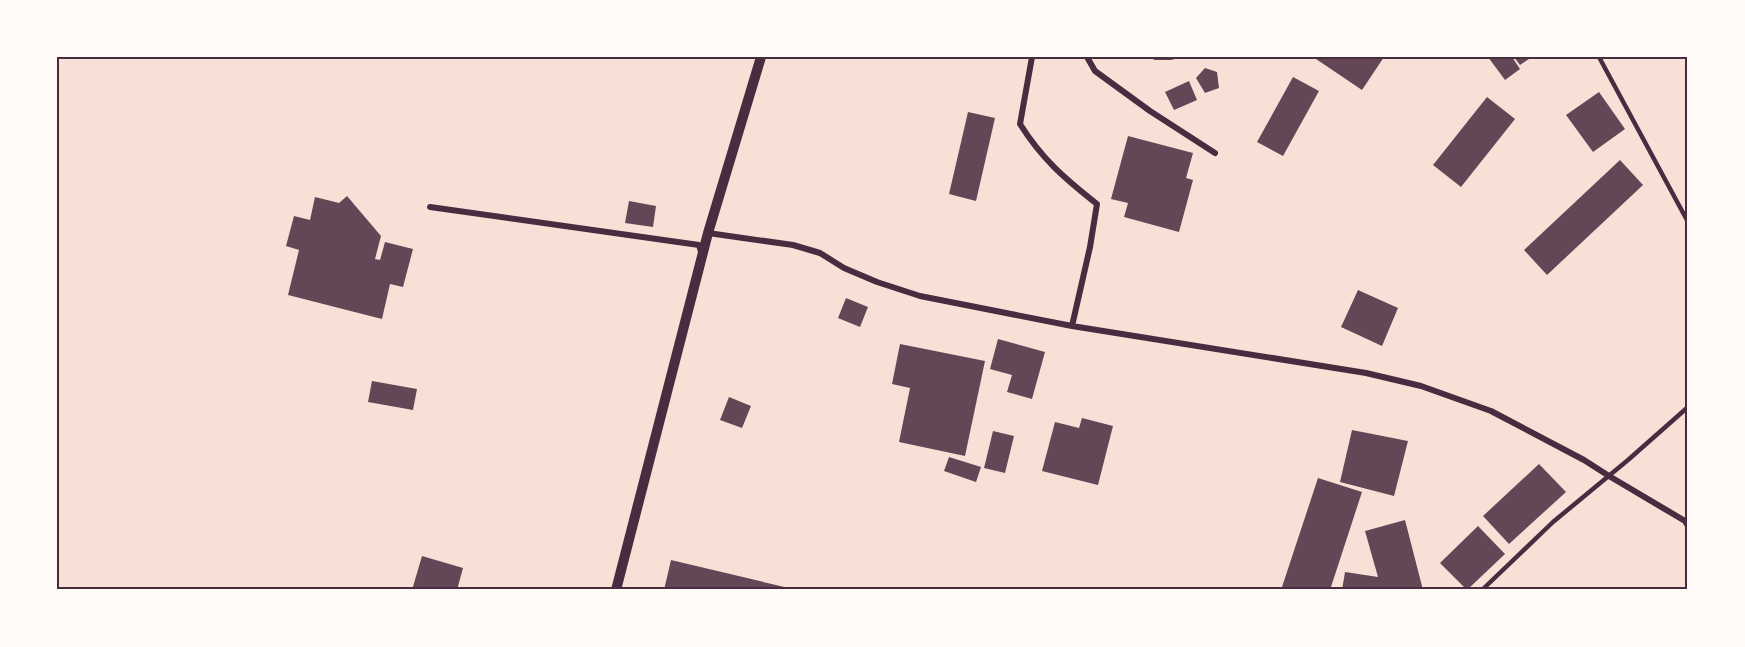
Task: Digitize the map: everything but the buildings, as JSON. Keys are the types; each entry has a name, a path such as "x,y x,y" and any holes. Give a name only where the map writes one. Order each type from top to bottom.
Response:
{"street":[{"path":"616,590 708,233 761,57"},
{"path":"1032,57 1020,124 1034,147 1056,170 1097,204 1072,326"},
{"path":"1087,57 1095,71 1150,111 1215,153"},
{"path":"430,207 699,245 702,256"},
{"path":"708,233 794,245 820,253 844,268 876,282 920,296 1072,326 1366,373 1421,386 1491,411 1584,460 1685,521 1688,525"}],"lane":[{"path":"1599,57 1688,222"},
{"path":"1482,590 1553,522 1688,407"}]}
